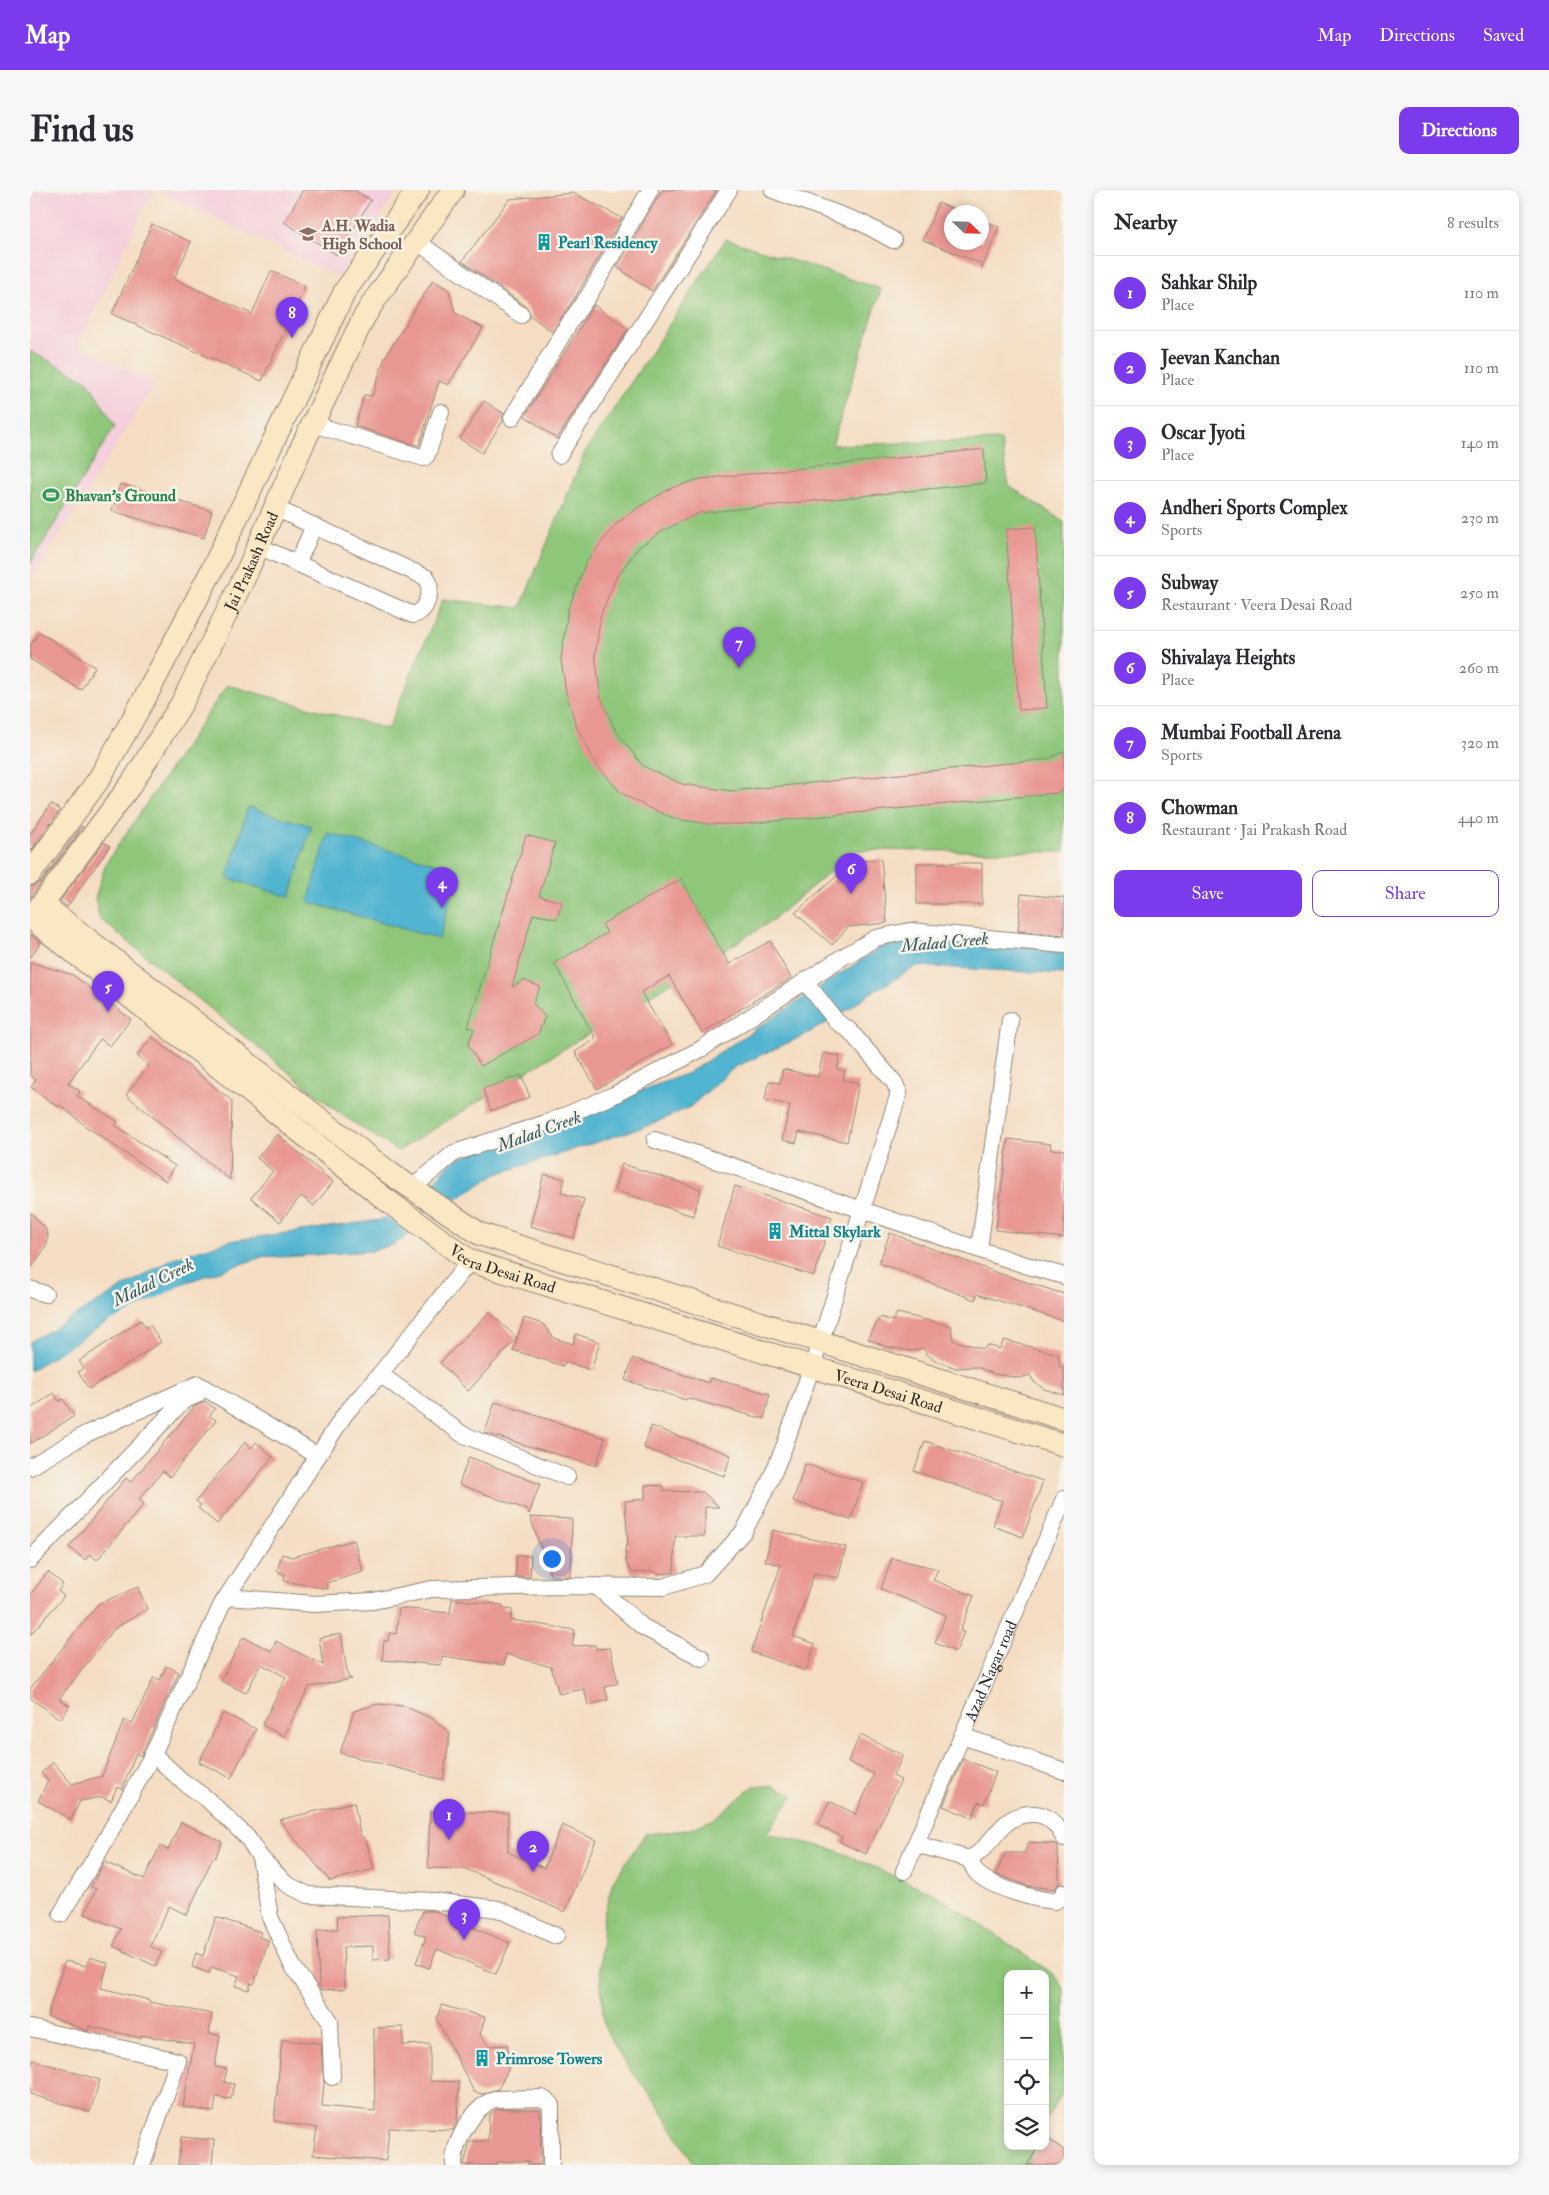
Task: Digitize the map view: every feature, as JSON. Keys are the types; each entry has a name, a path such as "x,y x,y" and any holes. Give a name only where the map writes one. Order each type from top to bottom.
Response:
{"street":[{"name":"Jai Prakash Road","path":"30,874 99,779 148,694 211,572 345,290 418,190"},
{"name":"Jai Prakash Road","path":"35,915 132,783 182,703 258,546 363,318 416,240 453,190"},
{"path":"512,418 570,322 590,295 650,190"},
{"path":"559,454 729,190"},
{"path":"774,190 862,223 893,240"},
{"path":"416,240 521,315"},
{"path":"313,424 424,458 427,455 441,412"},
{"path":"258,546 413,615 422,610 430,591 430,584 427,578 275,508"},
{"path":"297,564 314,526"},
{"path":"35,915 391,1174 480,1234 1064,1420"},
{"name":"Veera Desai Road","path":"35,915 385,1199 470,1261 1064,1445"},
{"path":"416,1191 454,1154 552,1121 614,1095 701,1050 813,982 876,938 910,931 1064,945"},
{"path":"227,1597 314,1604 373,1601 432,1589 596,1586 663,1587 705,1574 744,1531 784,1447 863,1210 899,1093 894,1082 844,1023 813,982"},
{"path":"979,1250 1010,1020"},
{"path":"655,1140 979,1250 1064,1276"},
{"path":"61,1914 100,1850 152,1754 222,1604 345,1414 380,1374 470,1261"},
{"path":"380,1374 462,1434 567,1476"},
{"path":"30,1467 86,1434 198,1384 318,1456"},
{"path":"30,1560 183,1400 209,1390"},
{"name":"Azad Nagar road","path":"904,1871 1064,1499"},
{"path":"596,1586 643,1627 702,1658"},
{"path":"962,1736 1064,1771"},
{"path":"152,1754 181,1780 207,1799 247,1837 260,1857 286,1884 308,1895 433,1901 498,1909 556,1936"},
{"path":"916,1844 969,1859 977,1856 1004,1824 1014,1817 1026,1814 1038,1814 1052,1820 1064,1838"},
{"path":"260,1857 270,1917 292,1965 330,2021 332,2077"},
{"path":"969,1859 976,1873 985,1880 1031,1898 1055,1902 1064,1892"},
{"path":"30,2028 178,2061 142,2165"},
{"path":"454,2165 459,2138 480,2108 488,2101 494,2099 542,2098 551,2104 551,2165"}],"shaded area":[{"path":"30,190 153,190 78,345 155,383 30,582"},
{"name":"A.H. Wadia High School","path":"156,190 399,190 339,277"}],"green space":[{"path":"726,239 881,289 832,445 1001,440 1009,486 1064,522 1064,852 856,850 770,922 398,1151 339,1113 100,919 95,898 106,863 227,685 388,729 443,599 520,608 585,452"},
{"name":"Bhavan's Ground","path":"30,351 88,381 115,426 30,564"},
{"path":"754,1786 774,1786 794,1795 767,1833 835,1850 935,1894 1048,1970 1004,1970 1004,2150 1033,2150 1027,2165 695,2165 655,2101 622,2059 604,2026 600,1969 603,1918 613,1881 645,1834 687,1830 712,1820"},
{"path":"1049,1971 1064,1988 1064,2090 1049,2115"}],"water":[{"path":"248,807 311,826 290,897 227,878"},
{"path":"328,833 459,870 439,939 308,902"},
{"path":"906,938 1064,947 1064,974 917,966 869,994 842,1014 803,1036 735,1067 690,1107 650,1125 497,1174 467,1192 409,1235 392,1245 371,1251 283,1257 265,1256 151,1294 30,1371 30,1342 173,1258 229,1241 380,1220 407,1205 427,1188 453,1161 688,1073 878,949"}],"pier":[{"path":"430,1181 457,1202 413,1236 384,1214 406,1202"}],"building":[{"path":"303,190 354,190 371,200 337,255 284,222"},
{"path":"662,190 717,190 652,291 617,267"},
{"name":"Pearl Residency","path":"573,193 622,218 552,332 531,316 527,307 462,261 510,199"},
{"path":"938,203 944,205 944,249 923,240"},
{"path":"989,223 999,227 982,268 982,264 948,250 989,250"},
{"path":"152,224 191,242 174,279 252,314 271,271 305,286 262,381 112,314"},
{"path":"433,280 449,290 455,313 483,328 448,385 439,381 419,446 355,426 364,395 372,396 385,357"},
{"path":"594,305 628,329 557,439 525,416"},
{"path":"484,401 503,413 503,421 482,453 460,439"},
{"path":"984,449 986,483 699,513 664,530 639,547 617,576 601,614 595,655 601,698 615,730 643,766 682,784 732,791 1049,759 1064,751 1064,789 1057,793 745,824 708,824 676,819 649,808 621,793 596,764 577,728 566,693 561,659 568,610 586,562 617,523 671,488 700,479"},
{"path":"120,484 212,511 204,538 112,511"},
{"path":"1035,527 1047,708 1019,710 1006,529"},
{"path":"39,632 95,667 81,690 30,659 30,647"},
{"path":"51,804 60,810 30,852 30,834"},
{"path":"81,826 83,827 30,898 30,887 41,882"},
{"path":"526,835 555,843 539,896 562,902 557,919 533,914 512,987 524,980 540,987 533,1003 545,1017 538,1034 481,1066 468,1045 474,1029 468,1027"},
{"path":"104,842 110,846 67,907 60,901"},
{"path":"881,859 887,923 848,927 832,945 795,913 838,875 837,863"},
{"path":"917,863 982,863 982,904 917,904"},
{"path":"681,879 729,964 770,941 791,978 702,1033 669,976 641,992 672,1045 597,1089 575,1052 596,1039 554,963 607,933 602,924"},
{"path":"1021,894 1064,898 1064,935 1018,931"},
{"path":"30,934 41,943 30,958"},
{"path":"30,962 73,975 131,1019 110,1046 100,1039 68,1083 80,1091 77,1096 118,1122 115,1125 175,1166 166,1181 84,1125 60,1105 58,1107 31,1087 36,1080 30,1075"},
{"path":"152,1037 232,1101 230,1180 126,1095 149,1066 137,1056"},
{"path":"823,1053 840,1056 837,1069 845,1071 843,1080 859,1083 847,1142 799,1132 796,1143 782,1140 790,1105 765,1100 769,1081 780,1083 783,1069 818,1077"},
{"path":"521,1075 530,1097 491,1111 483,1089"},
{"path":"277,1134 333,1182 314,1206 301,1196 280,1222 251,1198 273,1171 257,1158"},
{"path":"1008,1139 1051,1144 1050,1149 1064,1150 1064,1238 996,1230"},
{"path":"622,1164 701,1189 693,1216 614,1190"},
{"path":"544,1174 565,1179 561,1193 584,1199 574,1238 530,1226"},
{"name":"Mittal Skylark","path":"735,1186 832,1217 814,1276 717,1246"},
{"path":"30,1212 45,1228 48,1235 47,1245 30,1270"},
{"path":"890,1233 995,1272 1064,1294 1064,1321 977,1294 975,1300 879,1263"},
{"path":"489,1312 517,1338 468,1391 440,1363"},
{"path":"897,1313 951,1326 953,1340 984,1349 987,1345 1000,1349 1004,1340 1058,1354 1060,1367 1064,1368 1064,1395 1044,1389 1034,1382 1030,1375 1020,1378 994,1374 977,1367 956,1368 927,1355 923,1348 912,1351 887,1347 868,1339 880,1317 893,1321"},
{"path":"524,1318 543,1324 554,1338 573,1344 576,1334 600,1342 591,1370 565,1362 563,1366 513,1350"},
{"path":"141,1320 146,1328 150,1325 161,1342 89,1389 78,1372 84,1368 79,1361"},
{"path":"633,1358 709,1383 710,1378 770,1394 764,1419 687,1398 686,1400 625,1380"},
{"path":"54,1393 59,1401 63,1399 74,1416 30,1444 30,1409"},
{"path":"205,1401 215,1409 209,1416 216,1420 170,1477 163,1471 139,1499 144,1504 97,1560 90,1554 85,1560 69,1547 126,1478 131,1482 194,1407"},
{"path":"495,1402 605,1438 596,1466 485,1433"},
{"path":"651,1426 731,1455 724,1476 644,1448"},
{"path":"925,1441 1043,1481 1023,1537 993,1526 1002,1501 914,1471"},
{"path":"245,1442 251,1448 256,1442 273,1457 217,1524 198,1508 201,1505 196,1501"},
{"path":"469,1457 540,1484 529,1514 527,1510 459,1484"},
{"path":"805,1464 863,1482 851,1520 793,1501"},
{"path":"645,1485 664,1486 664,1491 703,1492 719,1507 705,1507 705,1536 675,1536 674,1573 655,1574 655,1571 632,1573 626,1563 625,1546 628,1546 625,1501 645,1499"},
{"path":"530,1517 572,1519 571,1576 551,1576"},
{"path":"773,1530 846,1547 838,1578 814,1573 793,1636 815,1644 806,1671 751,1652 781,1565 765,1561"},
{"path":"354,1540 363,1572 326,1583 328,1589 284,1581 285,1574 277,1571 282,1554 292,1557"},
{"path":"517,1555 531,1556 530,1577 515,1577"},
{"path":"892,1558 938,1569 933,1580 974,1596 960,1631 964,1632 956,1652 935,1643 946,1615 881,1589"},
{"path":"48,1572 63,1584 58,1591 64,1596 30,1635 30,1595"},
{"path":"138,1587 147,1609 114,1629 59,1699 70,1706 60,1719 30,1698 30,1689 98,1604"},
{"path":"452,1599 503,1605 502,1608 512,1610 511,1620 575,1630 572,1646 595,1645 596,1649 610,1648 618,1683 605,1687 608,1700 588,1705 584,1689 559,1694 551,1667 506,1654 504,1665 442,1656 441,1665 382,1660 384,1641 388,1641 389,1633 396,1634 399,1608 450,1613"},
{"path":"341,1634 348,1677 352,1679 309,1687 284,1736 262,1725 286,1677 261,1664 246,1693 221,1681 243,1637 272,1651 276,1641 323,1665 319,1638"},
{"path":"166,1666 179,1672 141,1756 136,1753 122,1789 117,1787 111,1801 102,1797 80,1801 71,1820 38,1801 48,1781 41,1773 53,1762 72,1784 102,1776 124,1720 132,1724 154,1677 160,1680"},
{"path":"378,1704 404,1706 433,1719 450,1733 443,1780 340,1753 354,1711"},
{"path":"223,1713 256,1729 231,1778 199,1762"},
{"path":"860,1735 903,1755 893,1776 901,1780 866,1854 840,1842 842,1837 818,1825 829,1801 856,1814 874,1774 848,1762"},
{"path":"963,1759 996,1772 984,1804 978,1802 972,1818 943,1806"},
{"path":"354,1802 360,1834 366,1840 374,1869 330,1881 279,1820"},
{"path":"430,1811 508,1813 508,1852 544,1868 562,1825 596,1840 565,1912 466,1869 428,1868"},
{"path":"181,1822 222,1842 215,1858 213,1857 187,1915 169,1906 150,1946 162,1952 155,1966 113,1946 121,1929 85,1914 96,1889 91,1887 104,1862 144,1879 160,1846 168,1850"},
{"path":"1029,1842 1056,1844 1058,1846 1059,1884 1054,1889 1028,1886 996,1874 1005,1853 1024,1853"},
{"path":"423,1911 434,1911 510,1943 496,1974 437,1949 429,1968 416,1963 426,1937 414,1932"},
{"path":"388,1915 390,1959 373,1960 373,1946 343,1947 345,1989 321,1990 319,1986 317,1930 338,1929 337,1917"},
{"path":"216,1917 261,1932 259,1937 269,1940 254,1984 251,1983 249,1990 235,1986 239,1976 211,1967 209,1973 192,1967 196,1953 203,1956"},
{"path":"90,1957 108,1963 101,1988 149,2000 149,2002 212,2014 209,2034 220,2035 215,2067 227,2069 224,2082 234,2084 231,2099 216,2097 214,2112 183,2107 194,2044 141,2035 141,2038 89,2026 88,2031 47,2016 65,1961 87,1966"},
{"name":"Primrose Towers","path":"441,2005 485,2017 480,2035 489,2046 508,2045 508,2070 498,2089 483,2094 474,2092 437,2019"},
{"path":"403,2027 403,2045 430,2044 430,2081 459,2082 457,2122 453,2130 389,2128 386,2161 313,2155 317,2128 274,2121 282,2040 321,2043 324,2083 322,2106 375,2111 374,2028"},
{"path":"33,2060 100,2080 90,2112 30,2094 30,2071"},
{"path":"497,2109 540,2109 541,2165 528,2165 528,2161 496,2162 496,2165 464,2165 470,2141 488,2141 489,2115"},
{"path":"181,2137 214,2140 212,2165 178,2165"},
{"path":"1049,2140 1064,2150 1064,2165 1027,2165 1036,2150 1049,2150"}],"waterway":[{"name":"Malad Creek","path":"114,1317 176,1285"}],"place":[{"name":"A.H. Wadia High School","path":"308,234"},
{"name":"Pearl Residency","path":"544,242"},
{"name":"Chowman","path":"292,338"},
{"name":"Bhavan's Ground","path":"51,495"},
{"name":"Mumbai Football Arena","path":"739,668"},
{"name":"Shivalaya Heights","path":"851,894"},
{"name":"Andheri Sports Complex","path":"442,908"},
{"name":"Subway","path":"108,1012"},
{"name":"Mittal Skylark","path":"775,1231"},
{"name":"Sahkar Shilp","path":"449,1840"},
{"name":"Jeevan Kanchan","path":"533,1872"},
{"name":"Oscar Jyoti","path":"464,1940"},
{"name":"Primrose Towers","path":"482,2058"}]}
